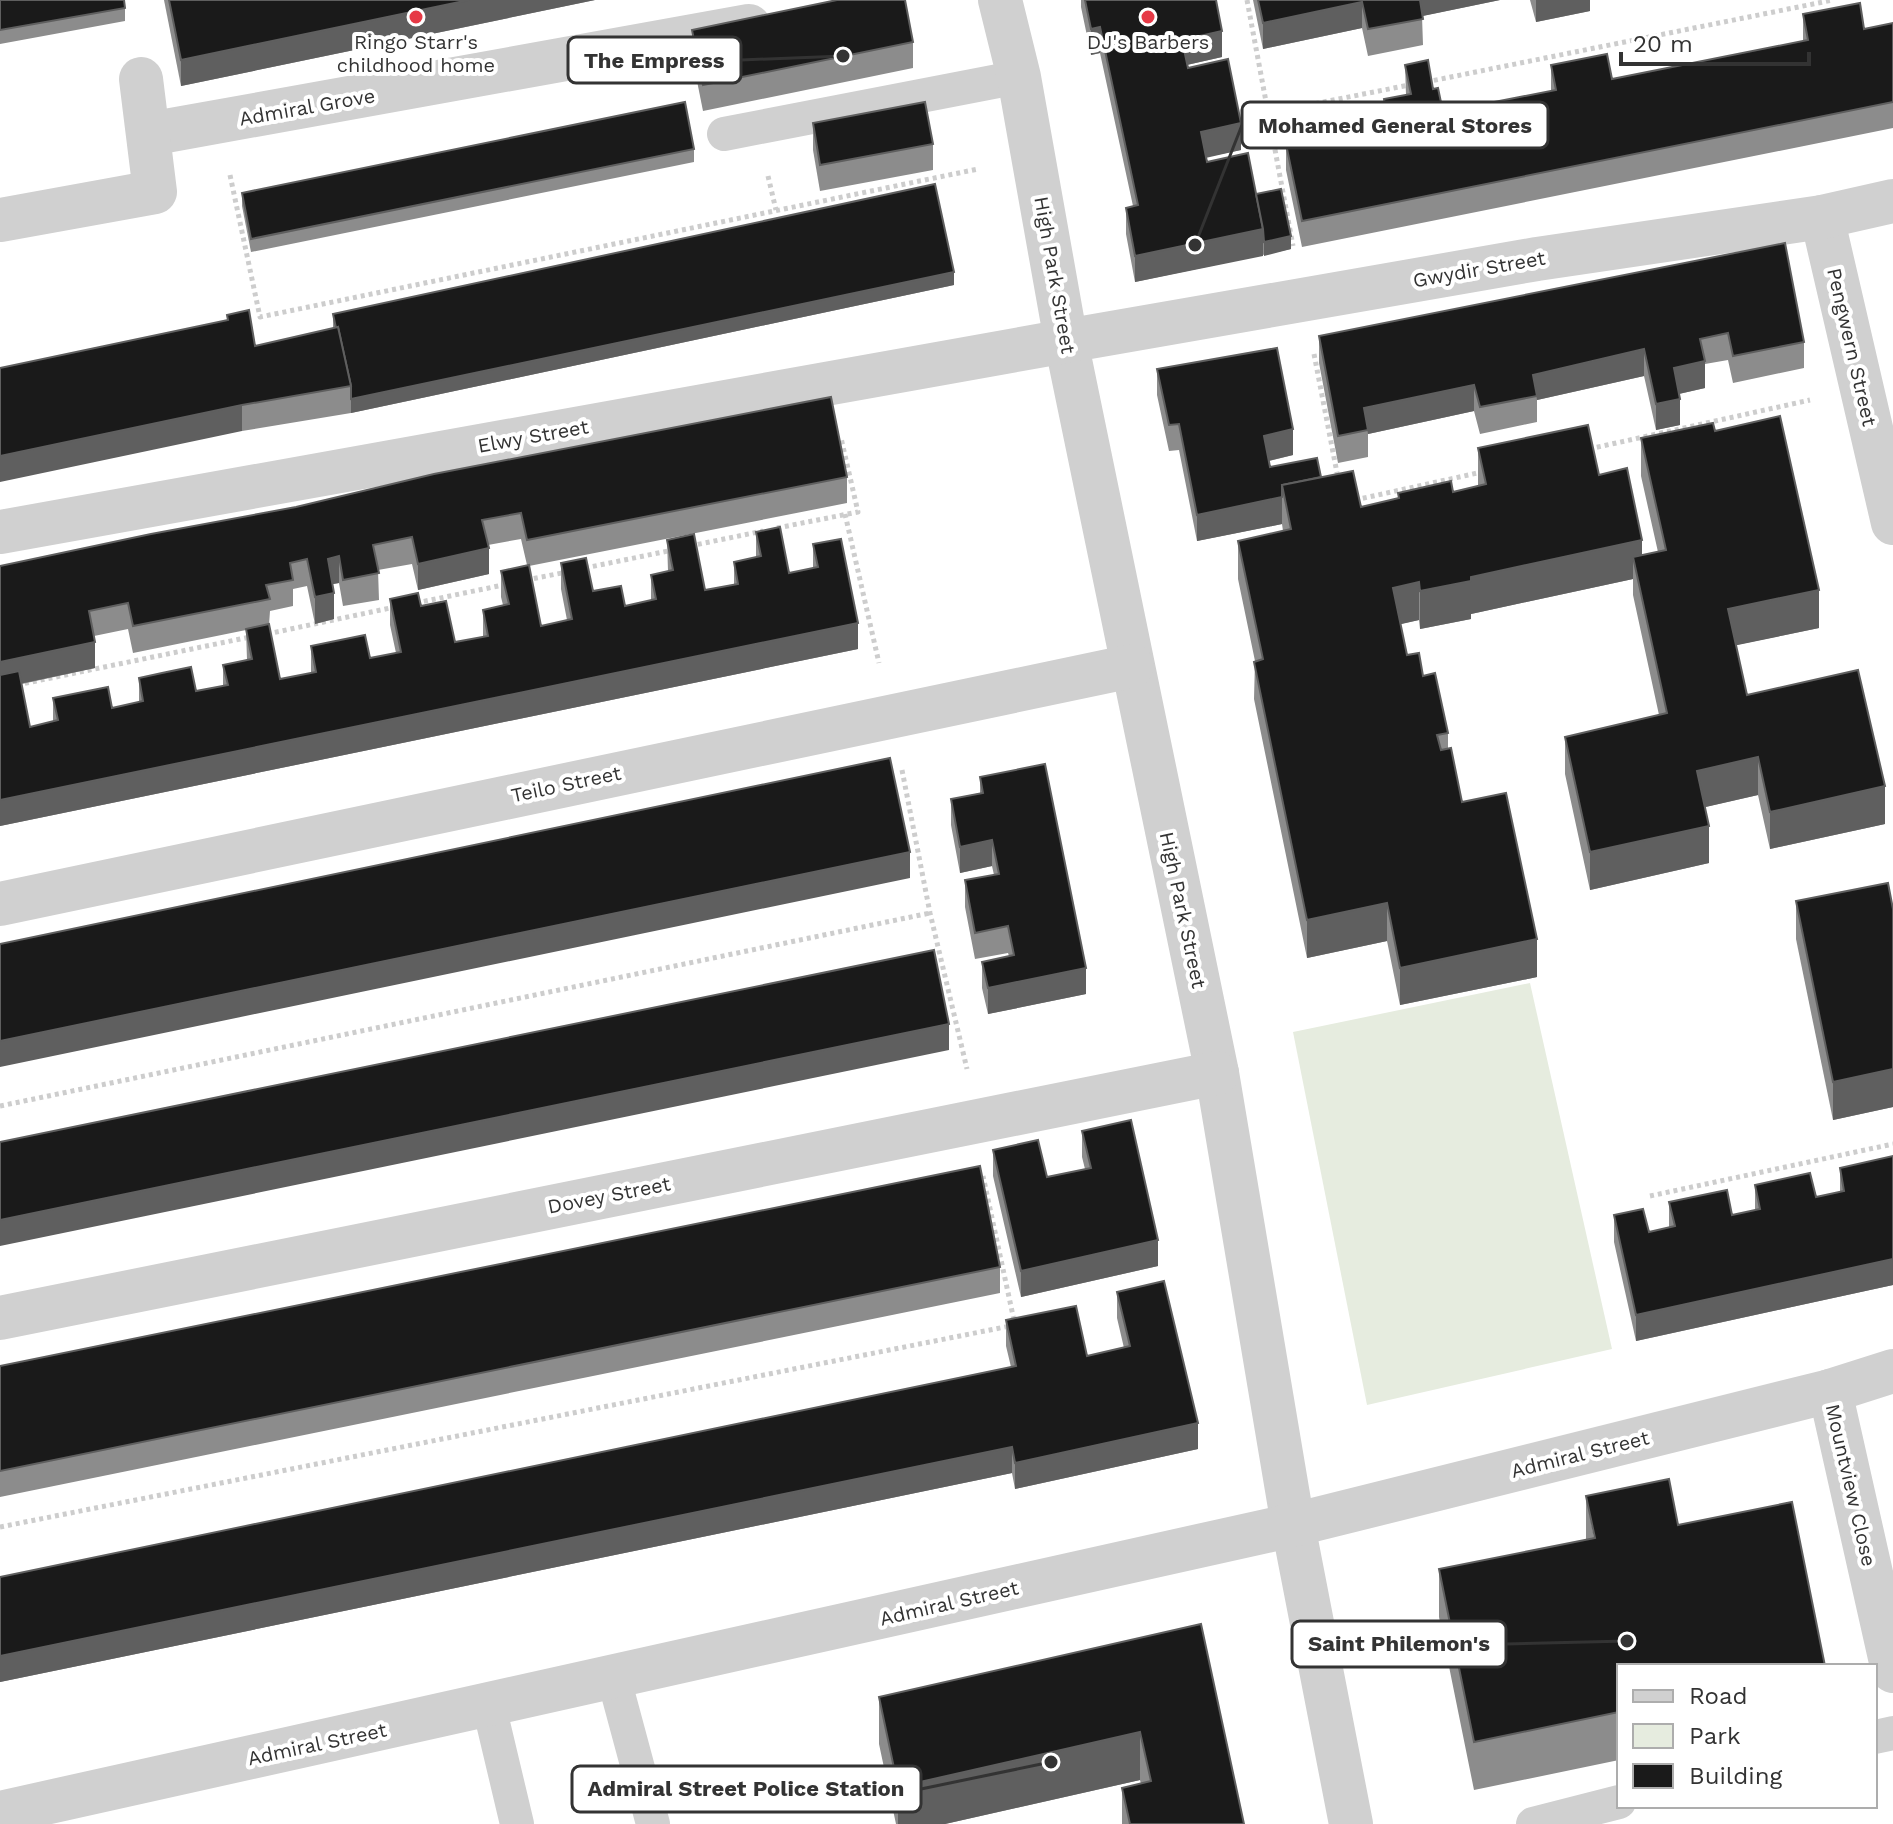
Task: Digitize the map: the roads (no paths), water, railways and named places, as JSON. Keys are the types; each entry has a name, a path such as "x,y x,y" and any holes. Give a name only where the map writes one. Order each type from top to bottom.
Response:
{"street":[{"name":"High Park Street","path":"1000,0 1019,77 1066,341 1217,1073 1293,1525 1351,1824"},
{"name":"Admiral Grove","path":"149,134 782,20"},
{"path":"0,220 155,192 141,79"},
{"name":"Gwydir Street","path":"1066,341 1537,259 1822,217 1893,201"},
{"name":"Pengwern Street","path":"1822,217 1893,523"},
{"name":"Elwy Street","path":"0,532 1066,341"},
{"name":"Teilo Street","path":"0,904 1132,666"},
{"name":"Dovey Street","path":"0,1318 1217,1073"},
{"name":"Admiral Street","path":"0,1813 614,1679 1293,1525 1830,1391 1893,1371"},
{"name":"Mountview Close","path":"1830,1391 1893,1671"}],"lane":[{"path":"724,134 1019,77"},
{"path":"614,1679 653,1824"},
{"path":"489,1706 517,1824"},
{"path":"1533,1824 1617,1803"}],"place":[{"name":"Ringo Starr's childhood home","path":"416,17"},
{"name":"DJ's Barbers","path":"1148,17"},
{"name":"The Empress","path":"843,56"},
{"name":"Mohamed General Stores","path":"1195,245"},
{"name":"Saint Philemon's","path":"1627,1641"},
{"name":"Admiral Street Police Station","path":"1051,1762"}]}
